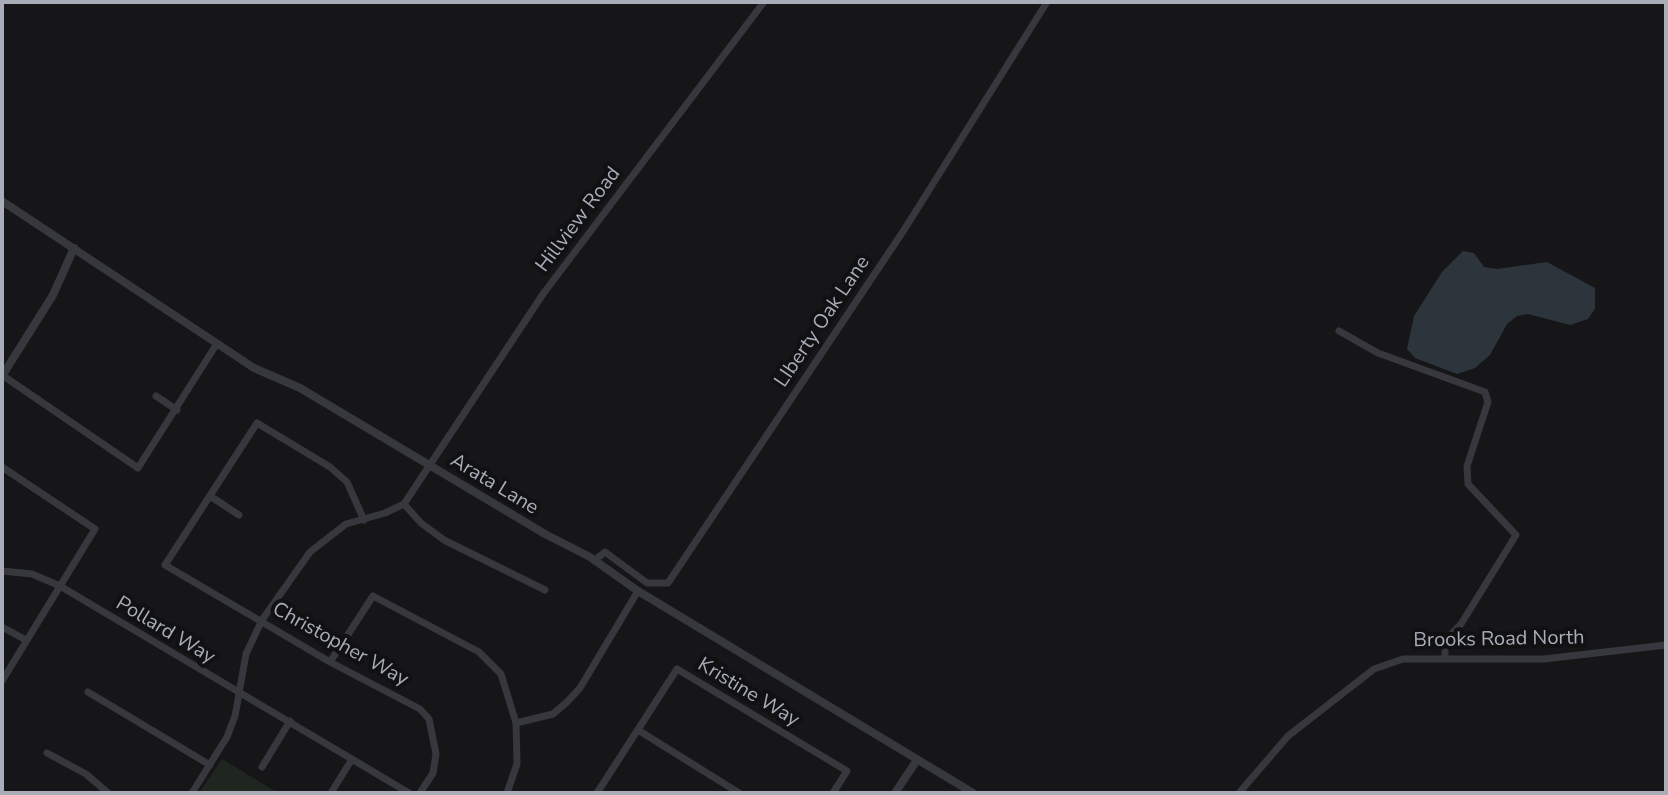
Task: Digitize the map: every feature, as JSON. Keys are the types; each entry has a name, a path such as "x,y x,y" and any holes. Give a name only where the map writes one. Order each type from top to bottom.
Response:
{"street":[{"name":"Hillview Road","path":"404,504 543,294 764,2"},
{"name":"LIberty Oak Lane","path":"595,560 605,552 647,583 668,583 904,230 1047,2"},
{"name":"Arata Lane","path":"2,201 216,345 254,368 300,388 595,560 638,591 973,793"},
{"path":"74,248 53,295 2,375 138,468 216,345"},
{"path":"1339,331 1378,353 1485,392 1488,402 1467,466 1468,484 1516,535 1475,604 1445,641 1445,659"},
{"path":"156,396 177,410"},
{"path":"239,515 210,496 257,423 330,467 347,482 364,520"},
{"path":"2,681 95,529 3,470"},
{"name":"Christopher Way","path":"210,496 165,565 330,662 407,701 429,719 436,754 433,773 420,793"},
{"path":"192,793 227,737 246,654 262,620 321,541 346,524 404,504 421,523 444,540 545,590"},
{"name":"Pollard Way","path":"2,571 32,574 60,586 409,793"},
{"path":"516,723 553,714 580,688 638,591"},
{"path":"330,662 373,596 479,652 491,662 509,690 516,723 517,764 507,793"},
{"path":"2,627 26,640"},
{"name":"Brooks Road North","path":"1239,793 1288,736 1374,669 1403,659 1544,659 1666,645"},
{"name":"Kristine Way","path":"597,793 677,669 847,771 833,793"},
{"path":"88,692 210,765"},
{"path":"262,767 290,721"},
{"path":"638,730 731,785 739,793"},
{"path":"47,753 86,774 108,793"},
{"path":"331,793 352,759"},
{"path":"895,793 917,760"}],"shaded area":[{"path":"1463,251 1474,253 1484,267 1497,269 1547,262 1595,288 1595,309 1588,319 1570,325 1528,314 1517,316 1507,324 1490,355 1475,368 1457,374 1415,358 1407,349 1414,316 1442,272"},
{"path":"222,759 278,793 199,793"}]}
